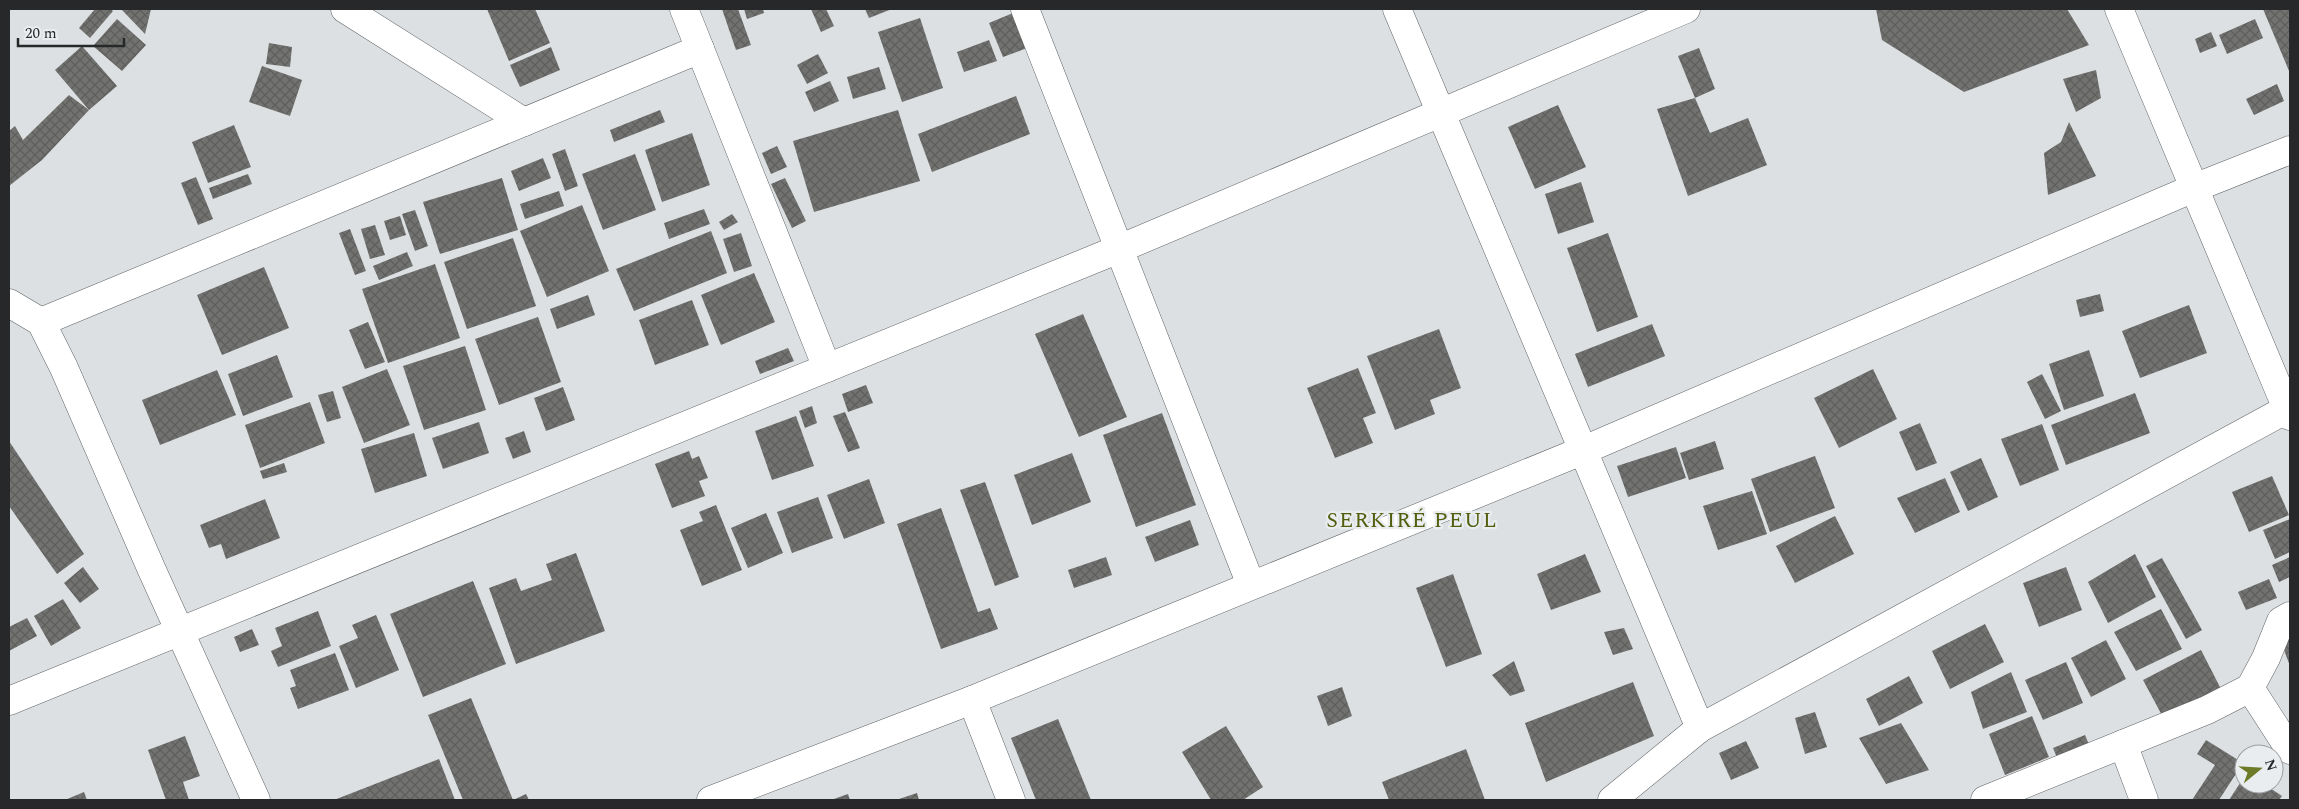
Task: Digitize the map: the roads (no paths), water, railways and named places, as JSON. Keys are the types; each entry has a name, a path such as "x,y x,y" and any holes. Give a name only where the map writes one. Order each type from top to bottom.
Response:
{"street":[{"path":"345,9 524,122"},
{"path":"684,9 827,368"},
{"path":"1025,9 1251,585"},
{"path":"1398,9 1700,728"},
{"path":"9,701 1119,249 1686,9"},
{"path":"1612,800 1700,728 2289,413 2119,9"},
{"path":"41,322 700,50"},
{"path":"711,800 972,700 1584,450 2194,188 2290,150"},
{"path":"9,302 41,322 64,368 179,632 256,800"},
{"path":"1986,800 2207,710 2250,688 2266,658 2281,621 2290,616"},
{"path":"2250,688 2290,750"},
{"path":"972,700 1011,800"},
{"path":"2124,744 2144,800"}],"district":[{"name":"SERKIRÉ PEUL","path":"1412,520"}]}
